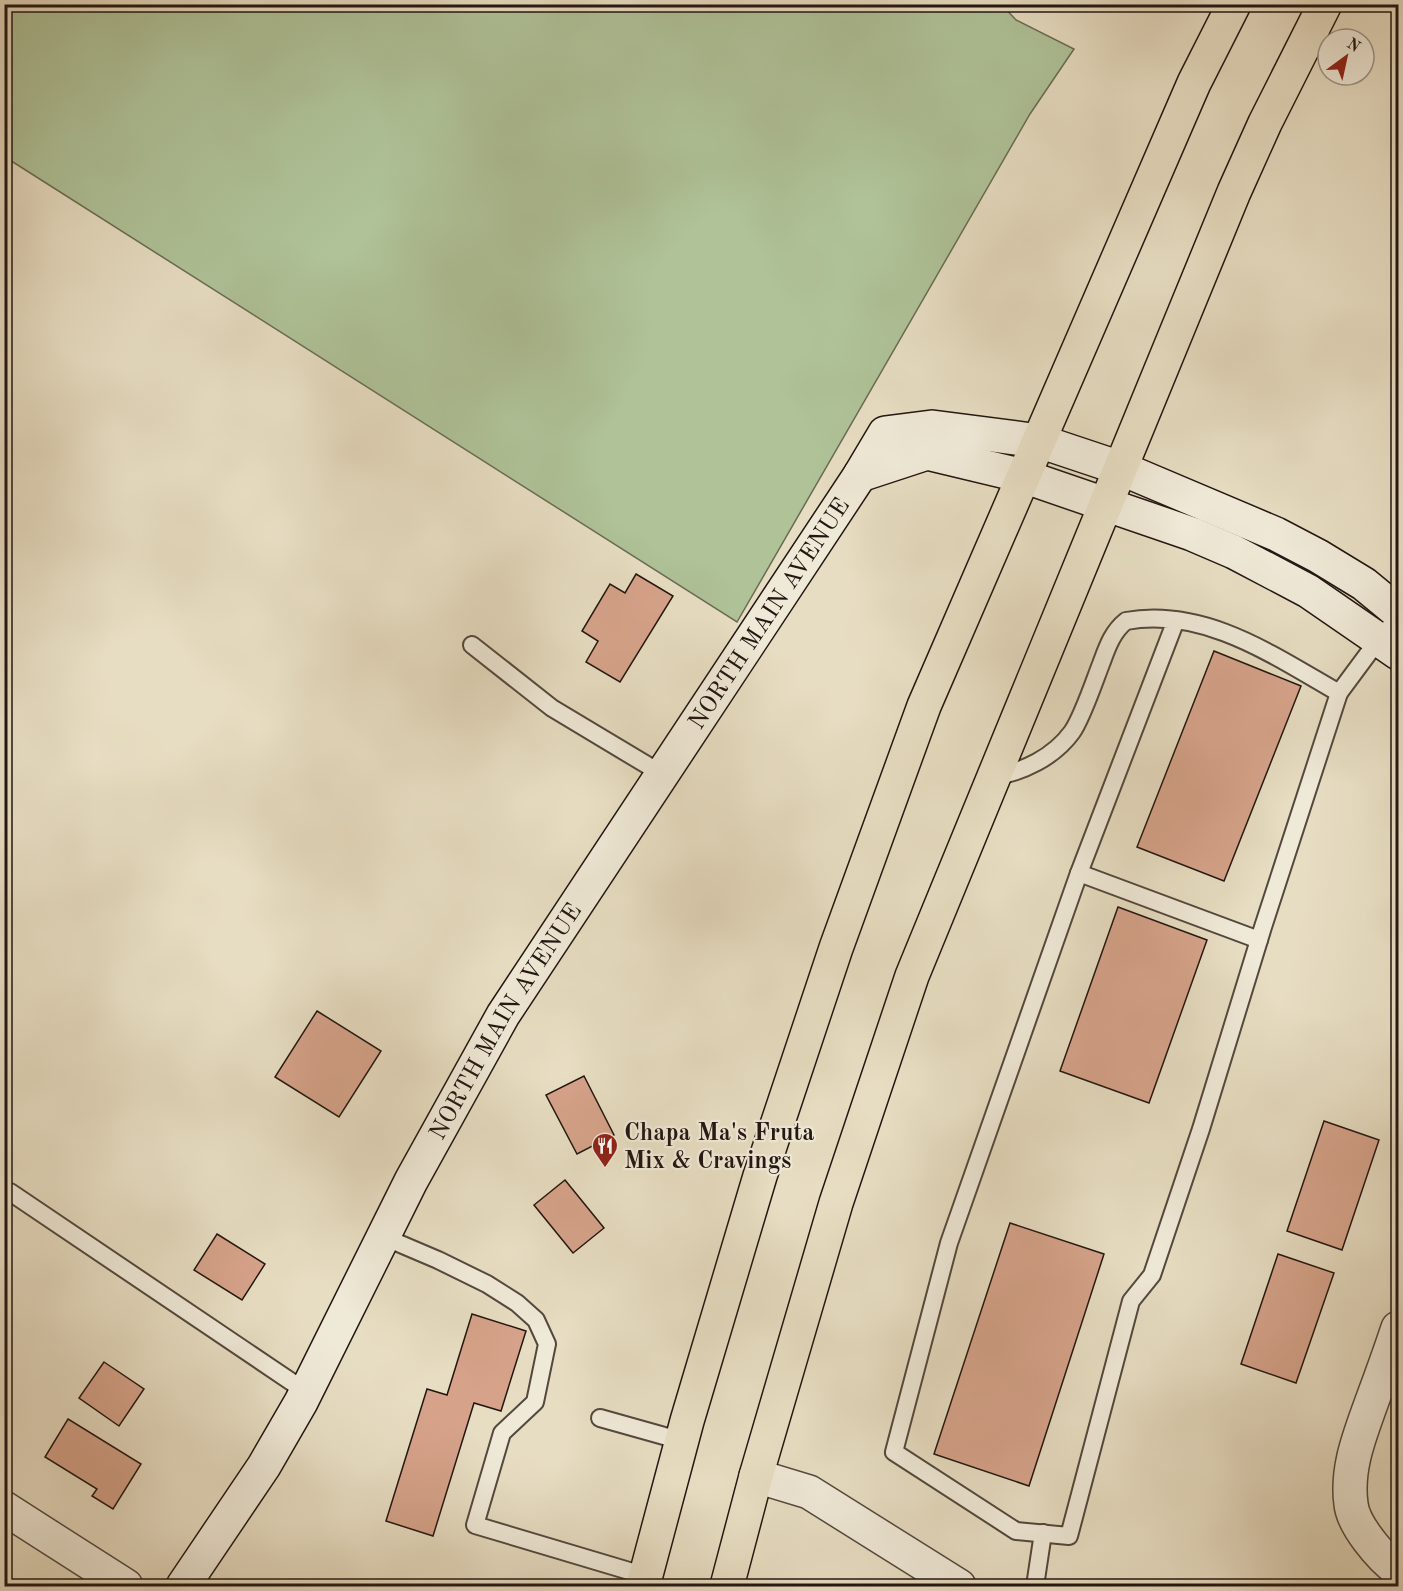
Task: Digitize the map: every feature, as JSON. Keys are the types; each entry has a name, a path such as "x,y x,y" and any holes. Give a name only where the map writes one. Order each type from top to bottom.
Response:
{"highway":[{"path":"645,1581 682,1441 760,1176 836,948 924,706 1194,83 1234,4"},
{"path":"727,1587 756,1476 836,1203 912,976 1233,192 1325,4"}],"street":[{"name":"NORTH MAIN AVENUE","path":"183,1587 264,1466 301,1402 411,1181 503,1015 860,475 885,433 932,427 1039,441"},
{"path":"1039,441 1120,468 1276,534 1364,584 1398,612"},
{"path":"860,475 927,453 1023,476 1164,524 1234,552 1392,637"},
{"path":"1398,1328 1355,1447 1350,1476 1351,1506 1362,1529 1376,1550 1398,1570"},
{"path":"756,1476 809,1492 940,1582"},
{"path":"4,1508 126,1587"}],"lane":[{"path":"993,777 1008,775 1031,766 1058,746 1074,730 1117,628 1126,621 1135,619 1176,620 1217,628 1253,644 1339,693"},
{"path":"1176,620 1079,873 949,1243 894,1452 1016,1531 1069,1536 1131,1301 1152,1275 1201,1129 1339,693 1392,637"},
{"path":"472,645 552,708 662,774"},
{"path":"1079,873 1259,940"},
{"path":"10,1192 305,1391"},
{"path":"384,1237 487,1284 518,1303 536,1320 547,1344 535,1402 502,1433 475,1525 645,1581"},
{"path":"600,1418 682,1441"},
{"path":"1035,1587 1043,1533"}],"green space":[{"path":"1001,4 1016,20 1074,49 1030,114 737,622 5,157 5,5"}],"building":[{"path":"636,574 673,596 620,682 586,662 598,641 582,631 610,584 625,593"},
{"path":"1214,651 1301,686 1224,881 1137,847"},
{"path":"1118,907 1207,940 1149,1103 1060,1071"},
{"path":"317,1011 381,1051 339,1117 275,1077"},
{"path":"584,1076 614,1135 577,1154 546,1095"},
{"path":"1324,1121 1379,1140 1342,1250 1287,1231"},
{"path":"565,1180 604,1228 573,1253 534,1205"},
{"path":"1010,1223 1104,1254 1029,1486 934,1454"},
{"path":"217,1234 265,1264 242,1300 194,1270"},
{"path":"1278,1254 1334,1273 1296,1383 1241,1364"},
{"path":"472,1314 526,1331 501,1411 474,1403 433,1536 386,1521 427,1389 447,1395"},
{"path":"104,1362 144,1389 119,1426 79,1398"},
{"path":"68,1419 141,1464 113,1509 92,1496 97,1489 45,1457"}],"place":[{"name":"Chapa Ma's Fruta Mix & Cravings","path":"605,1169"}]}
